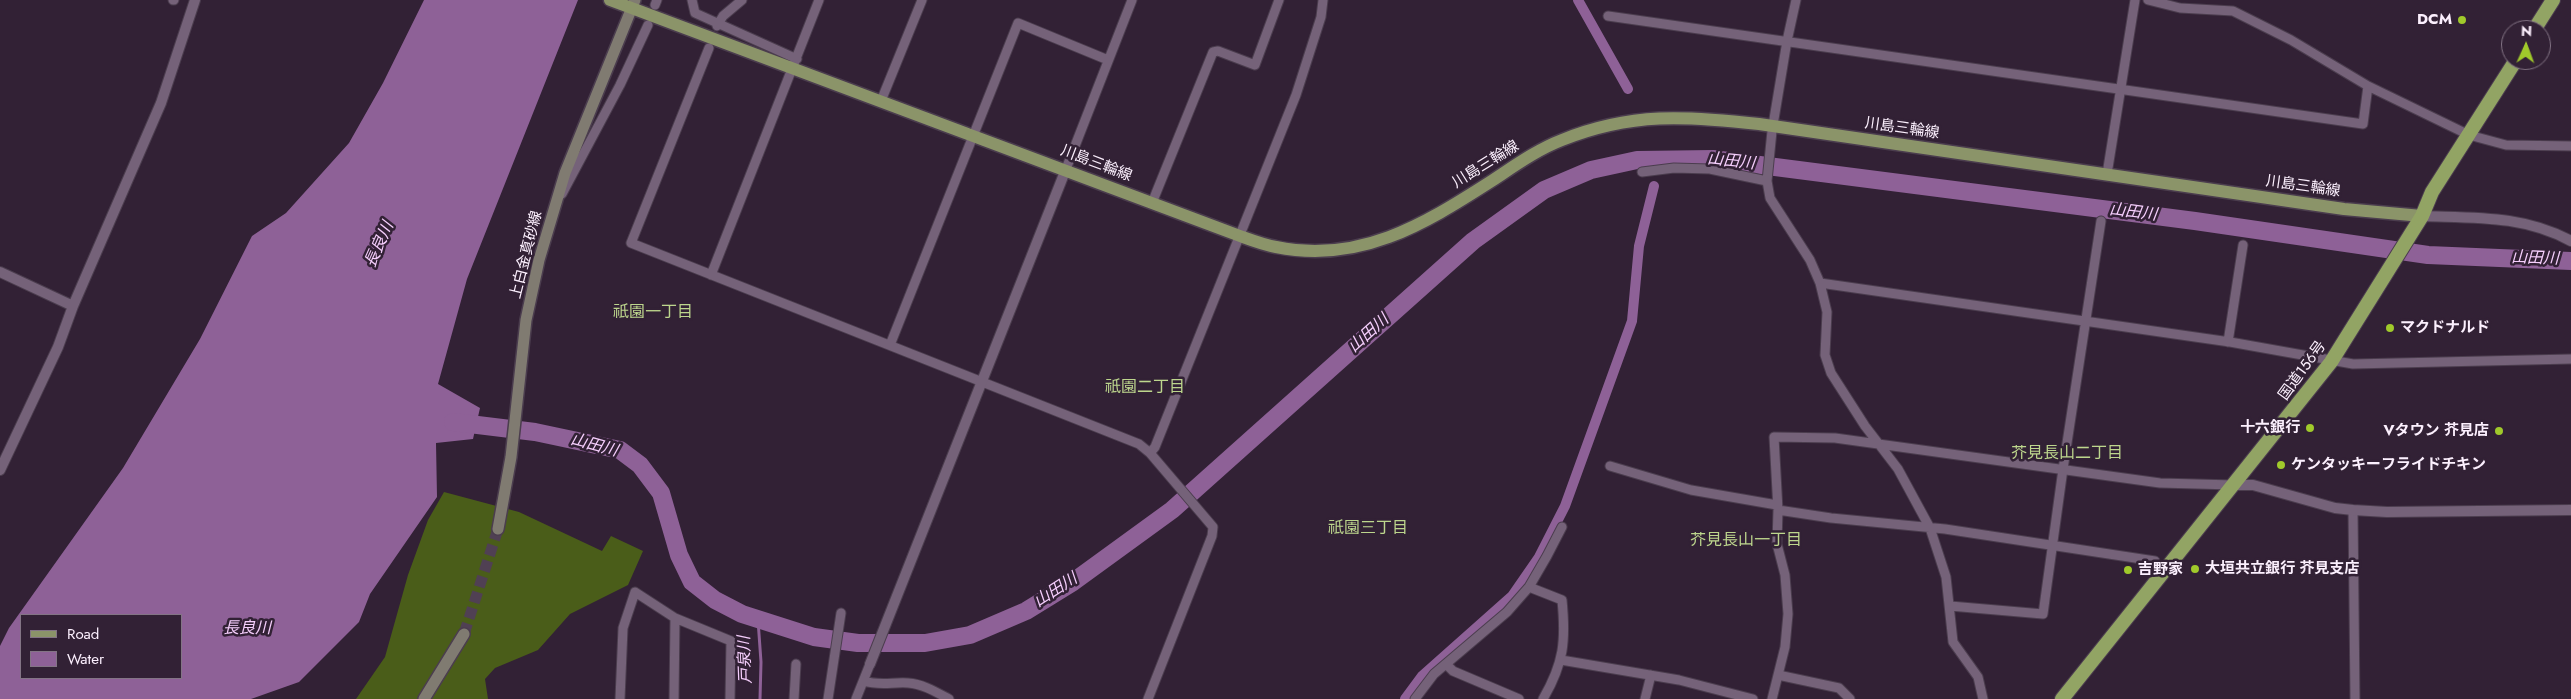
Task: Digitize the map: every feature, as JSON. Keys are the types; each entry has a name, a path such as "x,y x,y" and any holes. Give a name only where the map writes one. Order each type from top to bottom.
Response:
{"highway":[{"path":"2540,20 2553,0"},
{"name":"国道156号","path":"2062,699 2331,362 2422,216 2432,192 2510,70"}],"main road":[{"name":"川島三輪線","path":"611,1 633,4 795,63 881,101 1240,236 1276,247 1319,251 1352,249 1382,241 1438,214 1532,155 1561,140 1596,128 1632,120 1664,116 1701,118 2344,209 2422,216"},
{"name":"上白金真砂線","path":"498,529 511,456 526,320 550,219 565,173 633,4"},
{"path":"424,699 464,634"}],"street":[{"path":"0,470 58,347 73,306 161,103 194,0"},
{"path":"692,0 695,13 795,63"},
{"path":"717,24 742,0"},
{"path":"711,275 819,0"},
{"path":"881,101 922,0"},
{"path":"856,699 1132,0"},
{"path":"1152,203 1212,52 1218,50 1255,65 1279,0"},
{"path":"1150,452 1300,86 1321,17 1323,0"},
{"path":"1796,0 1772,129 1767,178 1770,198 1810,260 1820,282 1827,312 1825,355 1844,395 1898,469 1930,528 1946,576 1953,642 1978,677 1983,699"},
{"path":"2107,174 2135,0"},
{"path":"2148,0 2180,8 2233,11 2291,40 2368,86 2469,134 2517,146 2571,146"},
{"path":"1608,16 2363,124 2368,86"},
{"path":"890,345 1018,23 1108,60"},
{"path":"550,219 620,85 648,25"},
{"path":"709,48 631,243 1140,444 1150,452 1213,527 1212,536 1148,699"},
{"path":"1642,172 1674,168 1710,169 1767,178"},
{"path":"2422,216 2503,219 2542,227 2571,241"},
{"path":"1950,606 2044,614 2063,469 2101,221"},
{"path":"2228,342 2244,245"},
{"path":"0,272 73,306"},
{"path":"1820,282 2228,342 2331,362 2353,364 2571,360"},
{"path":"1772,699 1785,647 1788,614 1785,576 1777,544 1778,507 1774,437 1835,438 1879,443 2160,483 2253,485 2335,508 2352,510 2386,512 2571,510"},
{"path":"1610,466 1690,490 1831,518 1930,528 2156,561"},
{"path":"2352,510 2355,699"},
{"path":"1415,699 1434,674 1507,612 1529,587 1548,556 1562,527"},
{"path":"1529,587 1562,600 1564,625 1562,660 1543,699"},
{"path":"620,699 623,628 635,592 676,618 731,641 730,699"},
{"path":"828,699 841,617"},
{"path":"674,699 676,618"},
{"path":"1562,660 1651,675 1753,699"},
{"path":"794,699 796,664"},
{"path":"1446,664 1453,671 1519,699"},
{"path":"1646,699 1651,675"},
{"path":"1778,675 1839,688 1850,699"},
{"path":"864,682 874,685 907,683 921,685 949,699"}],"green space":[{"path":"444,492 519,512 602,551 611,536 643,551 628,585 570,614 538,650 495,668 485,679 488,699 356,699 385,657 408,575 428,520"}],"water":[{"name":"長良川","path":"424,0 578,0 467,279 438,384 480,408 473,439 436,443 437,497 370,594 359,622 299,682 251,699 0,699 0,646 9,628 123,468 200,339 252,236 286,213 349,143 383,83"}],"waterway":[{"path":"1578,0 1628,89"},
{"name":"山田川","path":"453,422 535,432 620,450 640,465 661,493 679,555 692,582 715,600 742,614 814,637 858,643 925,643 970,635 1026,611 1073,582 1172,510 1473,241 1544,190 1591,170 1637,160 1713,159 2195,221 2428,255 2571,261"},
{"path":"1405,699 1422,676 1512,596 1539,557 1565,506 1632,321 1639,246 1654,186"},
{"name":"戸泉川","path":"758,620 761,662 760,699"}],"tunnel":[{"path":"464,634 498,529"}],"place":[{"name":"DCM","path":"2462,20"},
{"name":"マクドナルド","path":"2390,328"},
{"name":"十六銀行","path":"2310,428"},
{"name":"Vタウン 芥見店","path":"2499,431"},
{"name":"ケンタッキーフライドチキン","path":"2281,465"},
{"name":"大垣共立銀行 芥見支店","path":"2195,569"},
{"name":"吉野家","path":"2128,570"}],"district":[{"name":"祇園一丁目","path":"653,313"},
{"name":"祇園二丁目","path":"1145,388"},
{"name":"芥見長山二丁目","path":"2067,454"},
{"name":"祇園三丁目","path":"1368,529"},
{"name":"芥見長山一丁目","path":"1746,541"}]}
